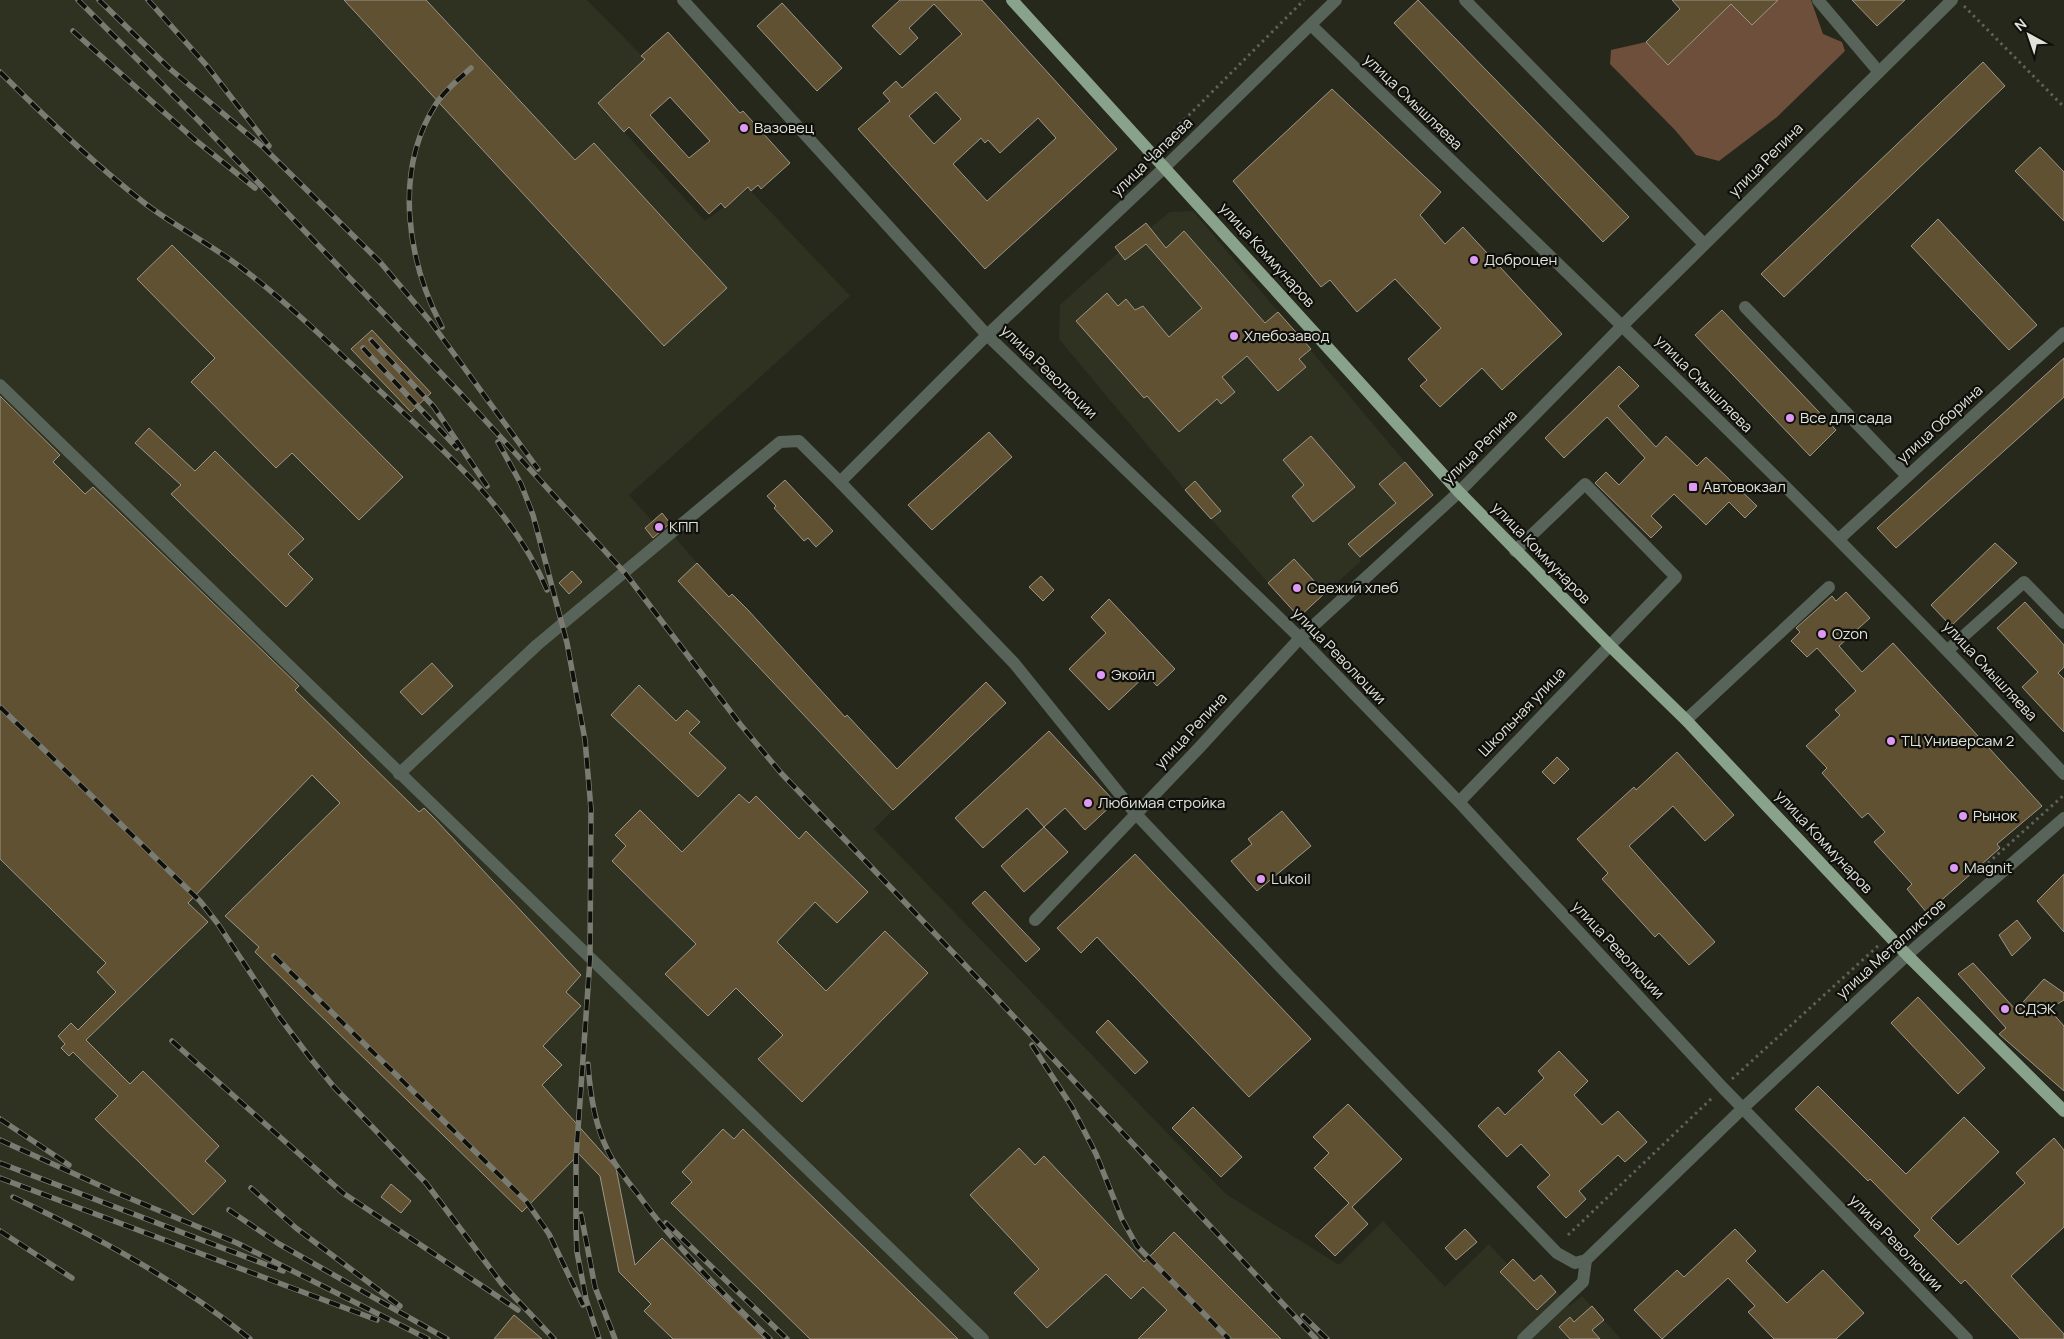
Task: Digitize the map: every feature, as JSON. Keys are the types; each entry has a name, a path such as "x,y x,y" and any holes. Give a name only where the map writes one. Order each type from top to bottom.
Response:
{"main road":[{"name":"улица Коммунаров","path":"1012,0 1459,492 1515,551 1686,720 1893,940 2064,1111"}],"street":[{"name":"улица Революции","path":"683,0 988,335 1300,638 1459,802 1723,1088 1967,1339"},
{"name":"улица Чапаева","path":"840,482 988,335 1166,168 1312,26 1336,0"},
{"path":"1465,0 1704,244"},
{"path":"1818,0 1879,72"},
{"name":"улица Репина","path":"1035,920 1199,748 1300,638 1459,492 1704,244 1952,0"},
{"name":"улица Смышляева","path":"1312,26 1622,326 1838,539 1948,650 2064,774"},
{"path":"1745,307 1908,476"},
{"name":"улица Оборина","path":"1838,539 2064,333"},
{"path":"0,385 983,1339"},
{"path":"399,774 536,645 780,442 799,441 1014,663 1135,813 1289,976 1557,1253 1575,1263 1586,1260 1583,1282 1523,1339"},
{"name":"Школьная улица","path":"1459,802 1676,577 1585,484 1515,551"},
{"path":"1948,650 2024,582 2064,623"},
{"path":"1686,720 1828,587"},
{"name":"улица Металлистов","path":"1586,1260 1743,1108 1907,954 2064,818"}],"path":[{"path":"1151,152 1304,0"},
{"path":"1958,0 2064,107"},
{"path":"1984,866 2064,795"},
{"path":"1568,1235 1882,941 1893,940"}],"shaded area":[{"path":"0,0 587,0 645,59 598,103 705,221 749,189 850,296 629,495 652,521 662,513 673,526 669,531 697,563 678,581 893,810 874,829 1226,1194 1339,1265 1383,1221 1445,1287 1489,1244 1507,1264 1513,1259 1534,1281 1541,1275 1570,1306 1582,1296 1621,1339 0,1339"},
{"path":"1734,0 1811,0 1823,34 1842,42 1845,51 1777,117 1719,161 1696,155 1675,130 1610,64 1611,50 1646,42 1668,65"},
{"name":"Хлебозавод","path":"1193,211 1433,495 1360,557 1360,562 1299,617 1185,490 1059,339 1060,305 1119,252 1115,247 1146,223 1150,228 1170,212"}],"building":[{"path":"344,0 426,0 575,160 594,143 727,288 664,346"},
{"path":"900,0 982,0 1117,149 985,269 858,129 890,101 883,93 896,81 902,88 962,34 934,4 909,28 918,38 900,55 872,26","holes":["936,92 961,119 934,144 909,116","1038,118 1056,138 987,201 953,164 981,138 985,143 988,140 1000,153"]},
{"path":"1418,0 1629,217 1603,242 1394,23"},
{"path":"1672,0 1778,0 1752,25 1731,4 1668,65 1646,42 1680,9"},
{"path":"1852,0 1905,0 1877,26"},
{"path":"782,3 842,68 817,91 757,26"},
{"path":"668,32 740,113 743,111 790,163 761,189 758,185 751,191 748,187 725,208 721,203 709,214 629,127 624,132 598,103 645,59 641,56","holes":["670,97 710,141 689,158 650,115"]},
{"path":"1983,62 2005,86 1784,297 1761,274"},
{"path":"1332,89 1441,192 1420,215 1445,244 1463,227 1562,334 1502,390 1482,368 1440,407 1420,386 1427,380 1408,359 1441,328 1395,279 1357,312 1330,280 1321,287 1233,181"},
{"path":"2040,147 2064,172 2064,221 2015,171"},
{"path":"1938,219 2037,325 2009,350 1911,246"},
{"name":"Хлебозавод","path":"1146,223 1166,248 1184,231 1265,323 1278,312 1311,349 1299,359 1306,367 1278,391 1247,356 1222,377 1235,392 1221,404 1217,399 1179,432 1147,396 1144,398 1076,321 1107,293 1118,306 1126,299 1135,310 1143,306 1169,337 1202,308 1146,244 1125,260 1115,247"},
{"path":"172,245 403,477 359,520 292,453 276,468 191,382 215,358 137,279"},
{"path":"1722,310 1836,430 1810,456 1695,335"},
{"path":"372,330 431,393 411,412 351,349"},
{"path":"2064,358 2064,397 1896,548 1877,528"},
{"path":"1619,366 1639,386 1618,406 1656,447 1666,436 1697,466 1706,457 1757,506 1745,518 1729,502 1706,525 1674,494 1651,516 1662,527 1651,538 1595,483 1606,472 1619,485 1645,458 1607,417 1564,458 1545,438"},
{"path":"0,396 60,455 53,462 85,494 93,487 299,686 295,690 419,812 424,808 581,975 566,992 581,1006 543,1046 562,1065 542,1085 616,1168 635,1265 662,1238 765,1339 673,1339 644,1311 651,1304 619,1272 600,1176 579,1154 522,1212 255,952 259,947 225,916 340,803 312,775 188,903 208,922 86,1040 130,1084 143,1071 219,1146 205,1161 226,1181 193,1215 95,1119 118,1096 73,1052 69,1056 61,1048 65,1044 58,1036 71,1023 78,1030 116,992 97,972 106,963 0,859"},
{"path":"149,428 195,471 215,451 304,539 288,554 313,579 286,607 171,494 181,485 135,443"},
{"path":"989,432 1012,457 932,530 908,505"},
{"path":"1311,436 1355,487 1313,522 1292,496 1304,485 1283,460"},
{"path":"1405,462 1433,495 1360,557 1348,544 1396,503 1379,484"},
{"path":"785,480 833,531 816,547 808,538 804,541 774,508 776,506 767,496"},
{"path":"1195,481 1221,511 1211,519 1185,490"},
{"name":"КПП","path":"662,513 670,523 653,538 645,528"},
{"path":"1995,543 2017,563 1951,626 1931,605"},
{"name":"Свежий хлеб","path":"1294,559 1325,593 1299,617 1268,583"},
{"path":"697,563 729,597 732,594 748,610 845,717 847,715 897,769 986,682 1006,703 893,810 678,581"},
{"path":"572,571 582,582 569,594 559,583"},
{"path":"1041,576 1054,590 1043,601 1029,587"},
{"path":"1846,592 1870,618 1839,646 1862,672 1893,643 2042,806 1997,844 2000,848 1927,913 1907,889 1912,884 1874,842 1885,832 1868,813 1862,818 1822,773 1827,768 1806,746 1840,715 1835,710 1856,691 1817,648 1807,657 1791,641 1800,632 1796,628 1832,596 1836,601"},
{"path":"1109,599 1175,669 1157,686 1146,675 1109,710 1069,669 1106,633 1091,617"},
{"path":"2025,602 2064,645 2064,667 2058,673 2064,679 2064,732 2022,687 2038,672 1997,628"},
{"path":"432,663 453,686 422,715 400,692"},
{"path":"639,685 676,721 687,710 700,722 689,733 726,768 698,797 611,715"},
{"path":"1049,731 1115,802 1085,830 1065,808 1044,827 1027,808 983,848 955,818"},
{"path":"1677,752 1734,815 1705,841 1673,806 1629,846 1715,942 1689,965 1659,933 1655,937 1602,879 1608,873 1577,839 1634,787 1636,790"},
{"path":"1557,757 1569,769 1554,784 1542,772"},
{"path":"739,794 749,803 756,796 799,839 806,831 868,892 837,923 815,902 777,942 826,991 885,931 928,973 802,1102 758,1059 783,1035 736,988 708,1016 665,974 696,944 612,861 626,846 615,835 640,810 682,852"},
{"path":"1282,811 1311,846 1257,891 1231,861 1252,844 1248,839"},
{"path":"1044,827 1068,852 1024,892 1001,866"},
{"path":"1135,854 1311,1039 1249,1097 1097,937 1081,953 1057,928"},
{"path":"2064,874 2064,932 2037,901"},
{"path":"985,891 1040,949 1026,962 972,903"},
{"path":"2017,920 2031,938 2012,956 1999,935"},
{"path":"1973,963 2016,1010 2044,979 2064,993 2064,1000 2049,1009 2064,1026 2064,1091 1999,1034 2006,1028 1958,974"},
{"path":"1918,997 1985,1068 1958,1094 1891,1023"},
{"path":"1108,1020 1148,1062 1135,1074 1096,1032"},
{"path":"1559,1051 1588,1081 1574,1095 1602,1125 1618,1111 1647,1142 1625,1162 1618,1155 1579,1191 1586,1199 1566,1218 1537,1187 1550,1175 1521,1144 1507,1157 1478,1126 1498,1107 1505,1115 1544,1078 1538,1071"},
{"path":"1818,1086 1906,1174 1964,1117 1999,1152 1931,1218 1958,1245 2025,1183 2016,1173 2054,1138 2064,1150 2064,1227 2011,1276 2064,1334 2064,1339 2020,1339 1965,1280 1961,1284 1914,1236 1920,1230 1870,1179 1868,1181 1795,1109"},
{"path":"1348,1104 1402,1159 1352,1207 1368,1224 1335,1256 1315,1236 1349,1203 1314,1168 1329,1153 1313,1137"},
{"path":"1193,1107 1242,1157 1221,1177 1172,1128"},
{"path":"723,1129 734,1139 743,1129 958,1339 810,1339 671,1203 692,1182 682,1172"},
{"path":"1019,1148 1035,1165 1044,1156 1144,1262 1174,1232 1281,1339 1138,1339 1167,1310 1143,1287 1131,1299 1106,1274 1047,1328 1014,1293 1039,1269 970,1195"},
{"path":"391,1184 411,1201 401,1213 381,1197"},
{"path":"1465,1229 1477,1242 1456,1260 1445,1248"},
{"path":"1735,1229 1756,1251 1746,1261 1787,1303 1823,1270 1864,1313 1836,1339 1774,1339 1748,1312 1755,1306 1728,1278 1662,1339 1634,1310 1677,1270 1684,1277"},
{"path":"1513,1259 1534,1281 1541,1275 1556,1292 1537,1310 1500,1272"},
{"path":"1592,1306 1604,1320 1592,1330 1600,1339 1570,1339 1559,1327 1570,1317 1574,1322"},
{"path":"514,1315 542,1339 494,1339"}],"railway":[{"path":"78,0 200,122 462,395 625,573 740,724 781,773 987,988 1316,1339"},
{"path":"99,0 169,68 263,147 380,262 430,321 538,469"},
{"path":"148,0 207,66 269,146"},
{"path":"73,31 194,139 255,188"},
{"path":"442,327 420,273 413,245 410,216 410,186 414,158 422,130 436,104 452,85 471,68"},
{"path":"0,72 35,107 128,190 147,205 231,260 283,301 440,448 482,490 501,513 534,563 547,590"},
{"path":"371,340 434,407 487,486"},
{"path":"363,348 457,448"},
{"path":"498,442 521,484 533,515 567,643 585,740 591,809 590,959 576,1158 576,1230 577,1252 586,1299 599,1339"},
{"path":"0,707 200,901 218,924 280,1018 311,1059 334,1087 426,1183 502,1284 554,1339"},
{"path":"274,956 526,1201 549,1234 583,1305"},
{"path":"172,1041 343,1193 518,1310"},
{"path":"1032,1045 1072,1107 1096,1154 1122,1219 1137,1246 1229,1339"},
{"path":"588,1064 591,1097 596,1118 603,1139 617,1166 667,1232 717,1287 770,1339"},
{"path":"0,1119 69,1165"},
{"path":"0,1140 112,1191 237,1243 428,1339"},
{"path":"0,1163 283,1271"},
{"path":"0,1178 377,1320"},
{"path":"251,1188 296,1228 400,1306"},
{"path":"13,1197 76,1228 136,1261 194,1297 250,1339"},
{"path":"229,1210 279,1244 447,1339"},
{"path":"581,1214 595,1287 615,1339"},
{"path":"666,1223 787,1339"},
{"path":"0,1231 72,1278"},
{"path":"1303,1316 1327,1339"}],"place":[{"name":"Вазовец","path":"744,128"},
{"name":"Доброцен","path":"1474,260"},
{"name":"Хлебозавод","path":"1234,336"},
{"name":"Все для сада","path":"1790,418"},
{"name":"Автовокзал","path":"1693,487"},
{"name":"КПП","path":"659,527"},
{"name":"Свежий хлеб","path":"1297,588"},
{"name":"Ozon","path":"1822,634"},
{"name":"Экойл","path":"1101,675"},
{"name":"ТЦ Универсам 2","path":"1891,741"},
{"name":"Любимая стройка","path":"1088,803"},
{"name":"Рынок","path":"1963,816"},
{"name":"Magnit","path":"1954,868"},
{"name":"Lukoil","path":"1261,879"},
{"name":"СДЭК","path":"2005,1009"}]}
